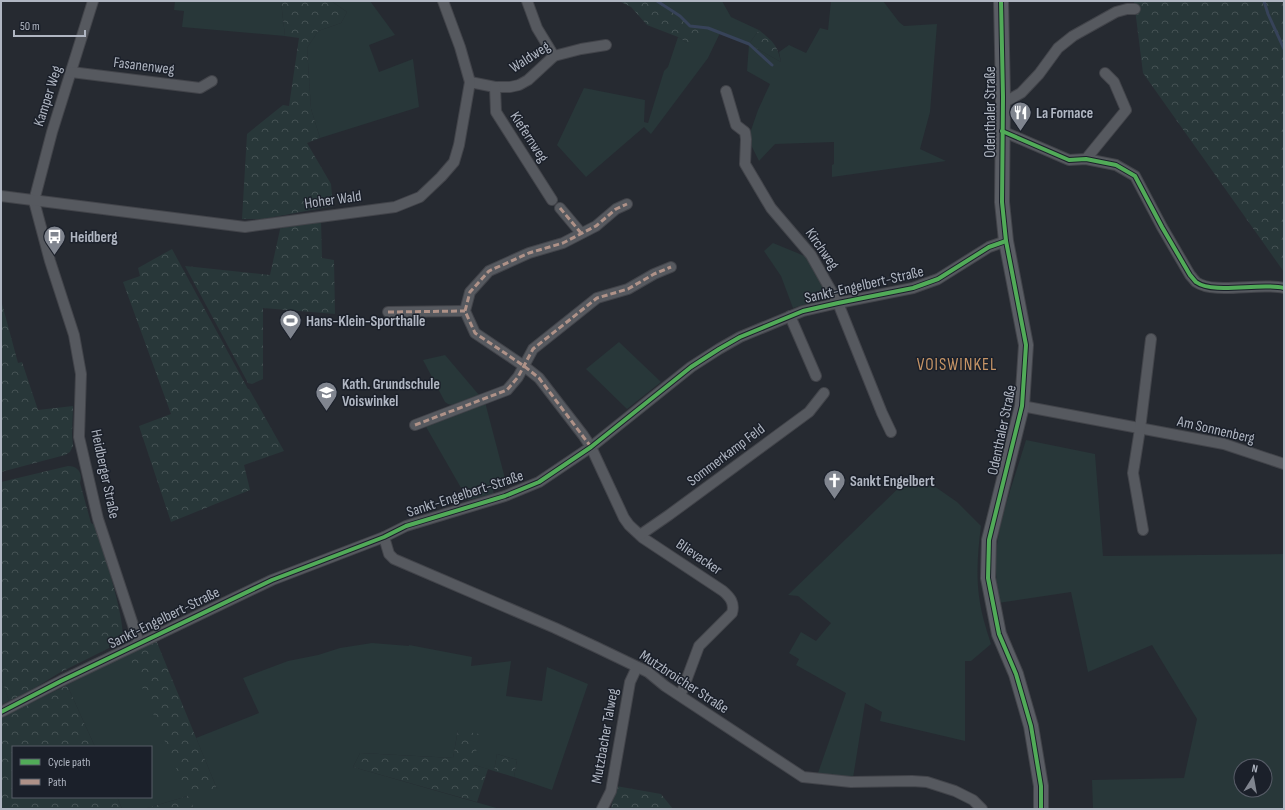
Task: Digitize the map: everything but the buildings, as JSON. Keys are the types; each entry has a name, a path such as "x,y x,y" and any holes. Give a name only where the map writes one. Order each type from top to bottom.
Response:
{"main road":[{"name":"Odenthaler Straße","path":"1001,1 1003,103 1002,202 1006,241 1026,345 1022,406 989,540 988,578 998,634 1016,674 1031,726 1041,786 1041,809"}],"street":[{"name":"Kamper Weg","path":"34,201 52,132 93,1"},
{"name":"Hoher Wald","path":"34,201 245,227 395,207 420,197 454,162 459,145 470,82 460,47 443,1"},
{"path":"527,1 537,28 554,56"},
{"path":"1003,103 1021,93 1039,74 1058,48 1073,36 1116,12 1135,9"},
{"name":"Waldweg","path":"470,82 510,87 519,85 528,80 554,56 581,49 606,45"},
{"name":"Fasanenweg","path":"71,72 200,88 212,81"},
{"path":"1086,159 1126,110 1114,82 1105,73"},
{"name":"Kiefernweg","path":"495,86 496,112 552,200"},
{"name":"Kirchweg","path":"726,91 736,125 745,132 745,164 771,208 811,255 838,303 882,414 891,432"},
{"path":"1002,131 1069,160 1086,159 1116,165 1135,176 1162,227 1195,281 1212,288 1257,286 1278,286 1284,288"},
{"path":"1,196 34,201"},
{"name":"Heidberger Straße","path":"34,201 50,261 74,335 81,374 79,436 98,519 139,643"},
{"path":"388,312 465,311 470,292 489,272 529,253 563,243 596,226 616,210 627,204"},
{"path":"560,208 581,233"},
{"name":"Sankt-Engelbert-Straße","path":"1,712 139,643 272,580 384,537 406,526 505,496 539,482 591,447 696,363 719,348 740,337 803,311 913,288 934,281 951,272 988,247 1006,241"},
{"path":"416,425 507,390 518,377 533,349 597,298 628,289 654,274 672,267"},
{"name":"Blievacker","path":"465,311 475,333 539,378 591,447 624,518 629,525 640,535 723,591 730,598 733,610 730,615 699,646 680,695"},
{"path":"790,316 816,376"},
{"path":"1143,530 1133,473 1151,339"},
{"name":"Sommerkamp Feld","path":"640,535 676,511 809,412 824,393"},
{"name":"Am Sonnenberg","path":"1022,406 1224,444 1284,464"},
{"name":"Mutzbroicher Straße","path":"384,537 389,554 394,559 555,628 648,672 665,686 803,777 851,782 927,782 955,791 973,800 982,809"},
{"name":"Mutzbacher Talweg","path":"602,809 611,791 628,688 637,667"}],"green space":[{"path":"175,1 281,1 285,36 182,27 184,11 174,10"},
{"path":"281,1 331,1 347,12 341,23 318,31 307,48 311,109 320,138 307,143 331,184 333,206 263,219 242,219 247,134 283,105 289,106 299,38 285,36"},
{"path":"331,1 370,1 395,35 369,45 379,72 413,59 419,107 320,138 311,109 307,48 318,31 341,23 347,12"},
{"path":"619,1 657,1 680,16 690,26 708,28 697,46 687,43 678,37 647,25 631,7"},
{"path":"657,1 722,1 731,17 759,30 749,44 720,33 708,58 651,134 644,127 586,177 557,145 584,88 645,100 644,122 648,123 664,71 668,67 678,37 687,43 708,28 690,26 680,16"},
{"path":"831,1 883,1 899,22 904,26 937,24 930,112 920,149 946,161 832,177 832,165 834,164 834,142 775,144 759,161 748,139 758,110 770,84 747,71 749,44 781,62 779,52 789,45 806,53 820,28 828,30"},
{"path":"1134,1 1284,1 1284,272 1143,73"},
{"path":"759,30 774,44 781,62 749,44"},
{"path":"321,219 322,258 334,260 335,314 263,308 263,379 252,384 248,383 185,266 270,275 281,225"},
{"path":"773,243 812,259 829,297 793,308 781,276 764,251"},
{"path":"172,249 248,389 284,451 244,465 250,490 171,522 139,426 171,414 123,282 140,276 138,268"},
{"path":"1,300 18,363 22,362 38,410 73,406 73,446 70,452 65,455 1,472"},
{"path":"619,342 661,382 627,409 586,369"},
{"path":"445,355 479,395 452,405 445,402 423,360"},
{"path":"485,402 507,486 493,491 494,494 468,500 425,425"},
{"path":"1026,440 1095,454 1103,556 1284,554 1284,809 1093,809 1092,780 1184,778 1197,719 1152,645 1088,672 1071,592 998,603 996,574 997,545 1006,505"},
{"path":"68,466 75,467 81,476 80,483 91,523 96,526 108,565 121,617 123,630 122,638 120,642 59,673 33,689 9,701 1,677 1,482"},
{"path":"908,479 934,486 957,502 981,526 978,561 978,587 982,614 991,644 971,661 965,661 965,741 880,721 882,712 865,703 853,778 818,773 846,693 796,665 799,659 789,653 801,632 816,641 831,623 798,596 788,595"},
{"path":"156,640 217,789 189,796 194,809 144,809 188,796 128,654"},
{"path":"372,643 409,645 472,657 471,666 511,661 506,696 542,701 547,667 588,684 552,790 514,777 517,760 497,754 494,771 474,765 458,730 453,758 360,753 353,767 500,809 194,809 188,796 144,809 122,809 117,798 152,798 152,746 95,746 67,685 128,654 217,789 196,738 259,713 243,678 288,661 318,655 340,648"},
{"path":"1,677 9,701 1,705"},
{"path":"67,685 95,746 12,746 12,798 117,798 122,809 1,809 1,718"},
{"path":"458,730 479,734 474,765 488,769 477,802 353,767 360,753 453,758"},
{"path":"497,754 517,760 514,777 494,771"},
{"path":"616,786 661,794 673,809 611,808"}],"waterway":[{"path":"657,1 680,16 690,26 708,28 749,44 772,65"},
{"path":"1264,1 1268,14 1284,49"}],"marked path":[{"path":"591,447 539,378 475,333 465,311 470,292 489,271 529,253 563,243 596,226 616,209 627,204"},
{"path":"560,208 581,233"},
{"path":"415,425 507,390 518,377 533,349 597,298 628,289 654,274 671,267"},
{"path":"388,312 465,311"}],"cycle path":[{"path":"1001,1 1003,97 1002,202 1006,241 1026,345 1022,406 989,540 988,578 999,634 1016,674 1031,726 1041,786 1041,809"},
{"path":"1002,131 1069,160 1086,159 1116,165 1135,176 1162,227 1190,275 1196,282 1204,286 1214,288 1263,286 1284,288"},
{"path":"1,712 61,681 272,580 384,537 406,526 505,496 539,482 591,447 691,367 740,337 803,311 913,288 938,279 989,247 1006,241"}],"place":[{"name":"La Fornace","path":"1020,132"},
{"name":"Heidberg","path":"54,256"},
{"name":"Hans-Klein-Sporthalle","path":"290,340"},
{"name":"Kath. Grundschule Voiswinkel","path":"327,412"},
{"name":"Sankt Engelbert","path":"835,500"}],"district":[{"name":"VOISWINKEL","path":"957,365"}]}
